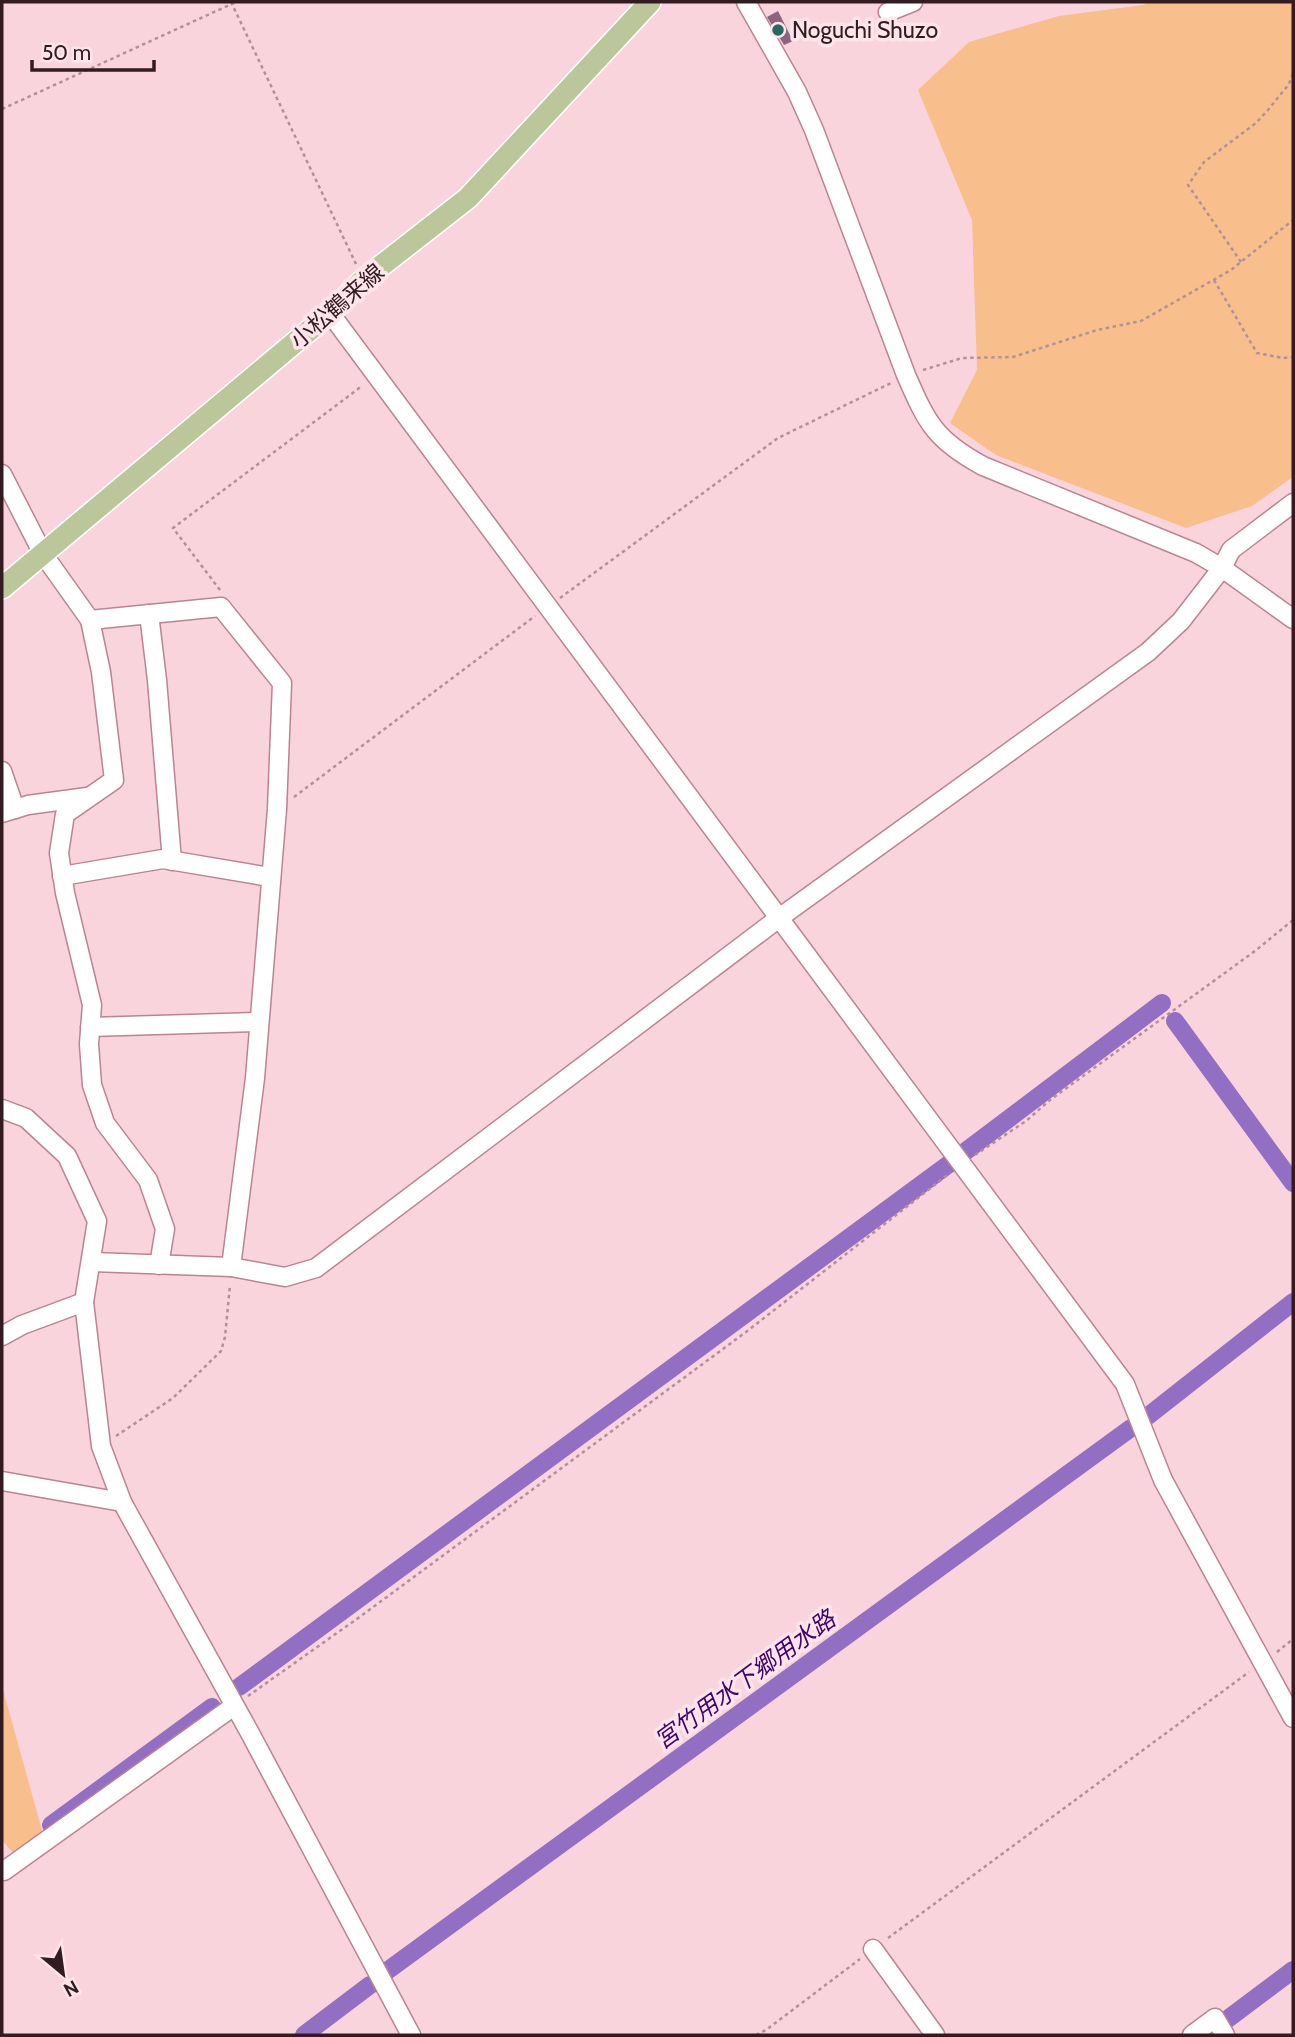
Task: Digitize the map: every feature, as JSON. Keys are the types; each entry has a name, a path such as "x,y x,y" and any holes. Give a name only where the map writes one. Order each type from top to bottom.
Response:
{"main road":[{"name":"小松鶴来線","path":"2,588 330,313 363,280 468,198 650,2"}],"street":[{"path":"746,2 797,92 814,130 906,375 931,427 941,439 960,454 1016,481 1196,553 1222,568 1293,619"},
{"path":"888,12 913,2"},
{"path":"330,313 1125,1384 1163,1480 1293,1718"},
{"path":"2,474 43,554 90,620 101,672 114,780 65,814 59,853 92,1005 89,1044 92,1085 106,1123 148,1180 165,1229 159,1265"},
{"path":"92,1262 232,1267 285,1277 316,1268 779,918 1148,652 1181,621 1222,568 1231,550 1293,503"},
{"path":"90,620 221,607 282,683 277,809 255,1078 232,1267"},
{"path":"149,614 172,861"},
{"path":"2,771 8,811 90,796"},
{"path":"62,876 163,859 270,877"},
{"path":"90,1027 259,1022"},
{"path":"2,1109 26,1118 67,1157 97,1221 84,1302 101,1446 121,1502 411,2035"},
{"path":"2,1336 22,1325 84,1302"},
{"path":"2,1481 121,1502"},
{"path":"4,1871 234,1706"},
{"path":"873,1949 935,2035"},
{"path":"1192,2035 1215,2018 1225,2035"}],"path":[{"path":"2,109 233,2 363,280"},
{"path":"1241,262 1188,185 1204,162 1256,123 1289,84 1293,73"},
{"path":"277,809 778,438 862,399 906,375 962,358 1013,358 1097,330 1141,321 1214,280 1293,220"},
{"path":"1214,280 1257,353 1293,357"},
{"path":"221,607 219,587 173,528 376,376"},
{"path":"234,1706 361,1616 746,1332 961,1165 1026,1121 1050,1100 1255,951 1293,920"},
{"path":"101,1446 173,1398 221,1351 225,1337 232,1267"},
{"path":"755,2035 766,2030 1293,1639"}],"shaded area":[{"path":"1149,2 1293,2 1293,477 1252,506 1186,528 996,455 950,423 977,370 972,220 918,90 969,42 1059,16"},
{"path":"2,1686 43,1834 13,1853 2,1840"}],"building":[{"name":"Noguchi Shuzo","path":"778,11 793,41 784,45 767,17"}],"waterway":[{"path":"966,1151 1162,1003"},
{"path":"1175,1021 1293,1183"},
{"path":"239,1687 949,1164"},
{"name":"宮竹用水下郷用水路","path":"1148,1416 1293,1302"},
{"name":"宮竹用水下郷用水路","path":"387,1971 1131,1428"},
{"path":"51,1825 212,1707"},
{"path":"1225,2021 1293,1970"},
{"name":"宮竹用水下郷用水路","path":"304,2035 370,1985"}],"place":[{"name":"Noguchi Shuzo","path":"778,30"}]}
